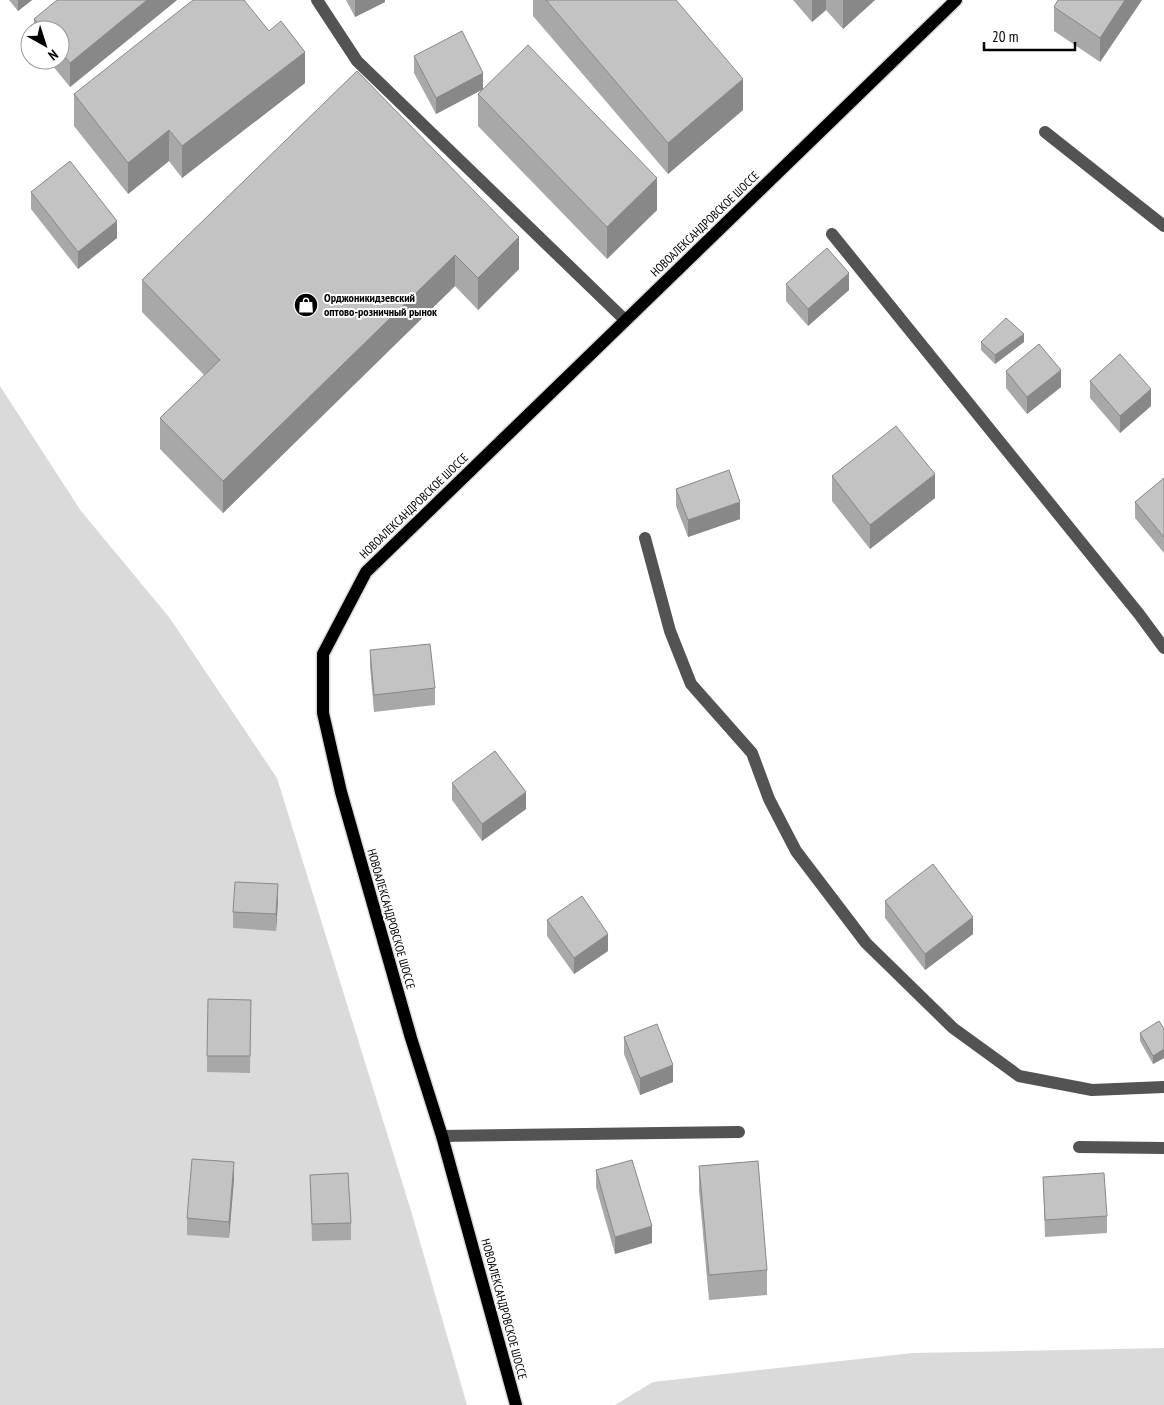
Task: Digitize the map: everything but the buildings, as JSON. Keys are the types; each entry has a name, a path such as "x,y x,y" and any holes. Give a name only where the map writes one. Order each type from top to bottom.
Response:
{"main road":[{"name":"НОВОАЛЕКСАНДРОВСКОЕ ШОССЕ","path":"516,1405 442,1136 411,1038 341,792 323,713 323,654 366,572 956,0"}],"street":[{"path":"317,0 357,61 625,320"},
{"path":"1046,132 1164,226"},
{"path":"832,234 1139,614 1164,648"},
{"path":"645,538 670,632 691,684 752,753 769,799 796,851 866,943 953,1028 1020,1076 1092,1090 1164,1087"},
{"path":"442,1136 739,1132"},
{"path":"1079,1147 1164,1148"}],"shaded area":[{"path":"0,386 81,511 169,617 277,778 412,1214 467,1405 0,1405"},
{"path":"1164,1348 1164,1405 615,1405 653,1382 913,1353"}],"place":[{"name":"Орджоникидзевский оптово-розничный рынок","path":"306,305"}]}
